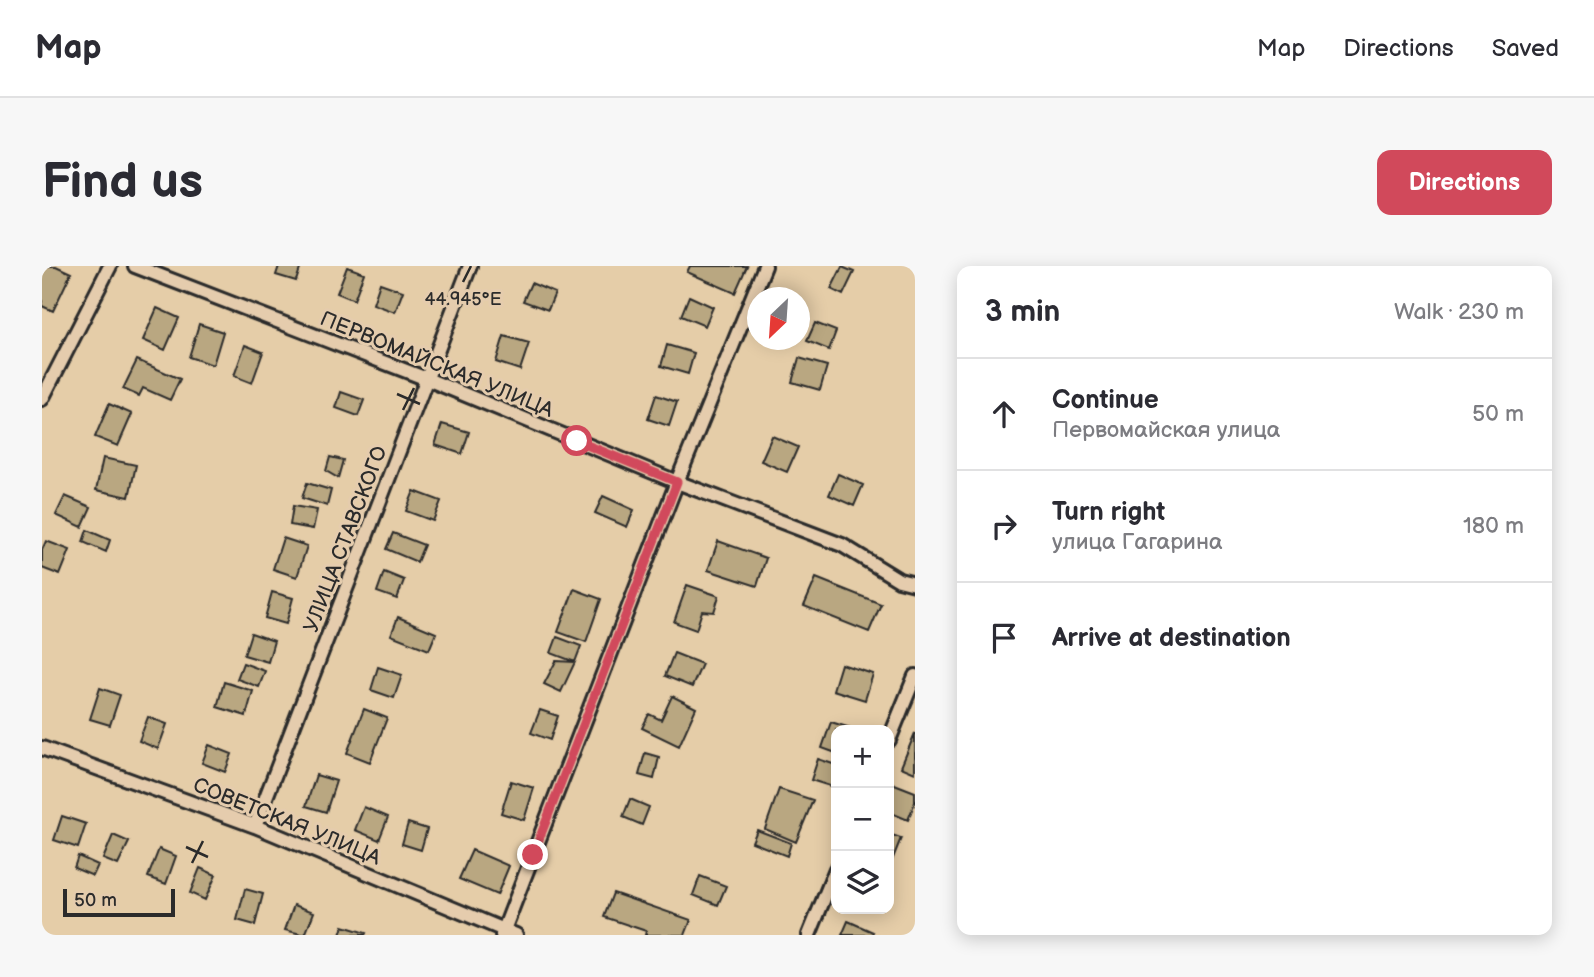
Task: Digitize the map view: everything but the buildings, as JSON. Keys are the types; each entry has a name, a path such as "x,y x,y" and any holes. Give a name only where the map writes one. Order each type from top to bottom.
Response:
{"street":[{"path":"42,399 110,266"},
{"name":"ПЕРВОМАЙСКАЯ УЛИЦА","path":"135,266 842,545 899,580 915,584"},
{"name":"УЛИЦА СТАВСКОГО","path":"255,826 470,266"},
{"path":"508,933 677,482 765,266"},
{"path":"894,728 915,676"},
{"name":"СОВЕТСКАЯ УЛИЦА","path":"42,748 255,826 508,933"},
{"path":"809,935 831,881"}],"route":[{"path":"533,855 677,482 577,441"}]}
